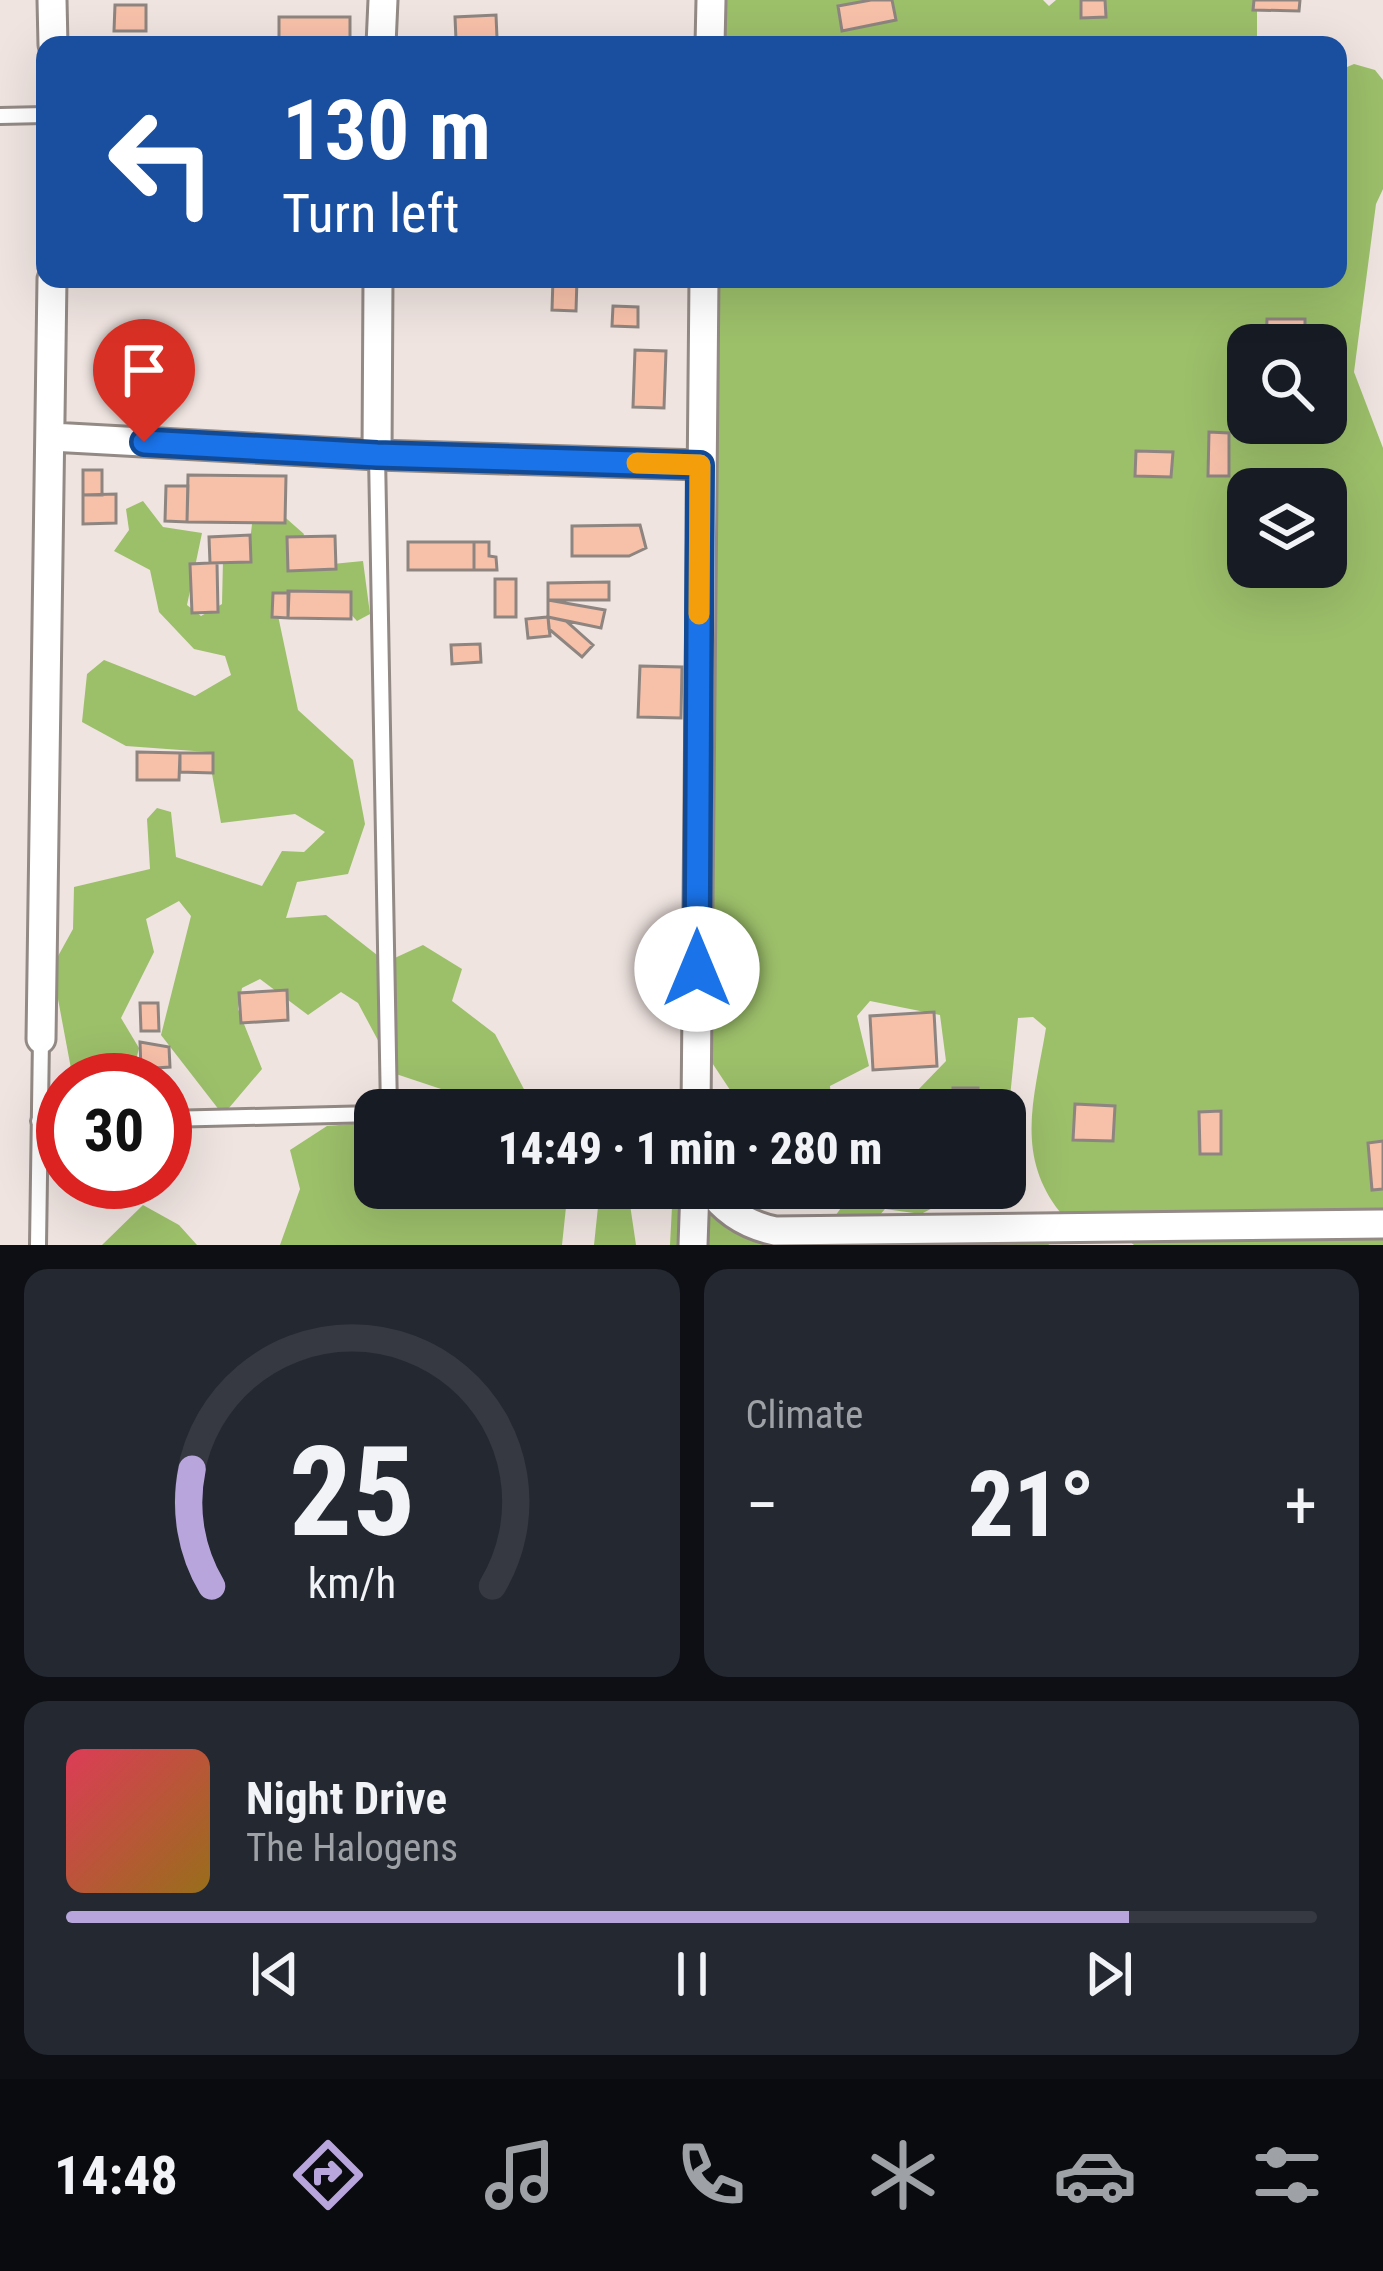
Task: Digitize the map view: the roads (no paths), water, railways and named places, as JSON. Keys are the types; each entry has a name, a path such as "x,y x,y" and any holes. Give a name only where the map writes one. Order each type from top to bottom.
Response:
{"street":[{"path":"52,0 53,36"},
{"path":"381,36 383,0"},
{"path":"710,36 711,0"},
{"path":"40,1039 52,288"},
{"path":"377,455 378,288"},
{"path":"696,1089 704,288"},
{"path":"51,437 377,455 700,465"},
{"path":"693,1245 694,1209"},
{"path":"729,1209 752,1226 775,1231 1328,1235 1383,1224"}],"lane":[{"path":"0,116 36,115"},
{"path":"377,455 389,1089"},
{"path":"40,1039 40,1053"},
{"path":"192,1118 354,1114"},
{"path":"38,1209 38,1245"}]}
